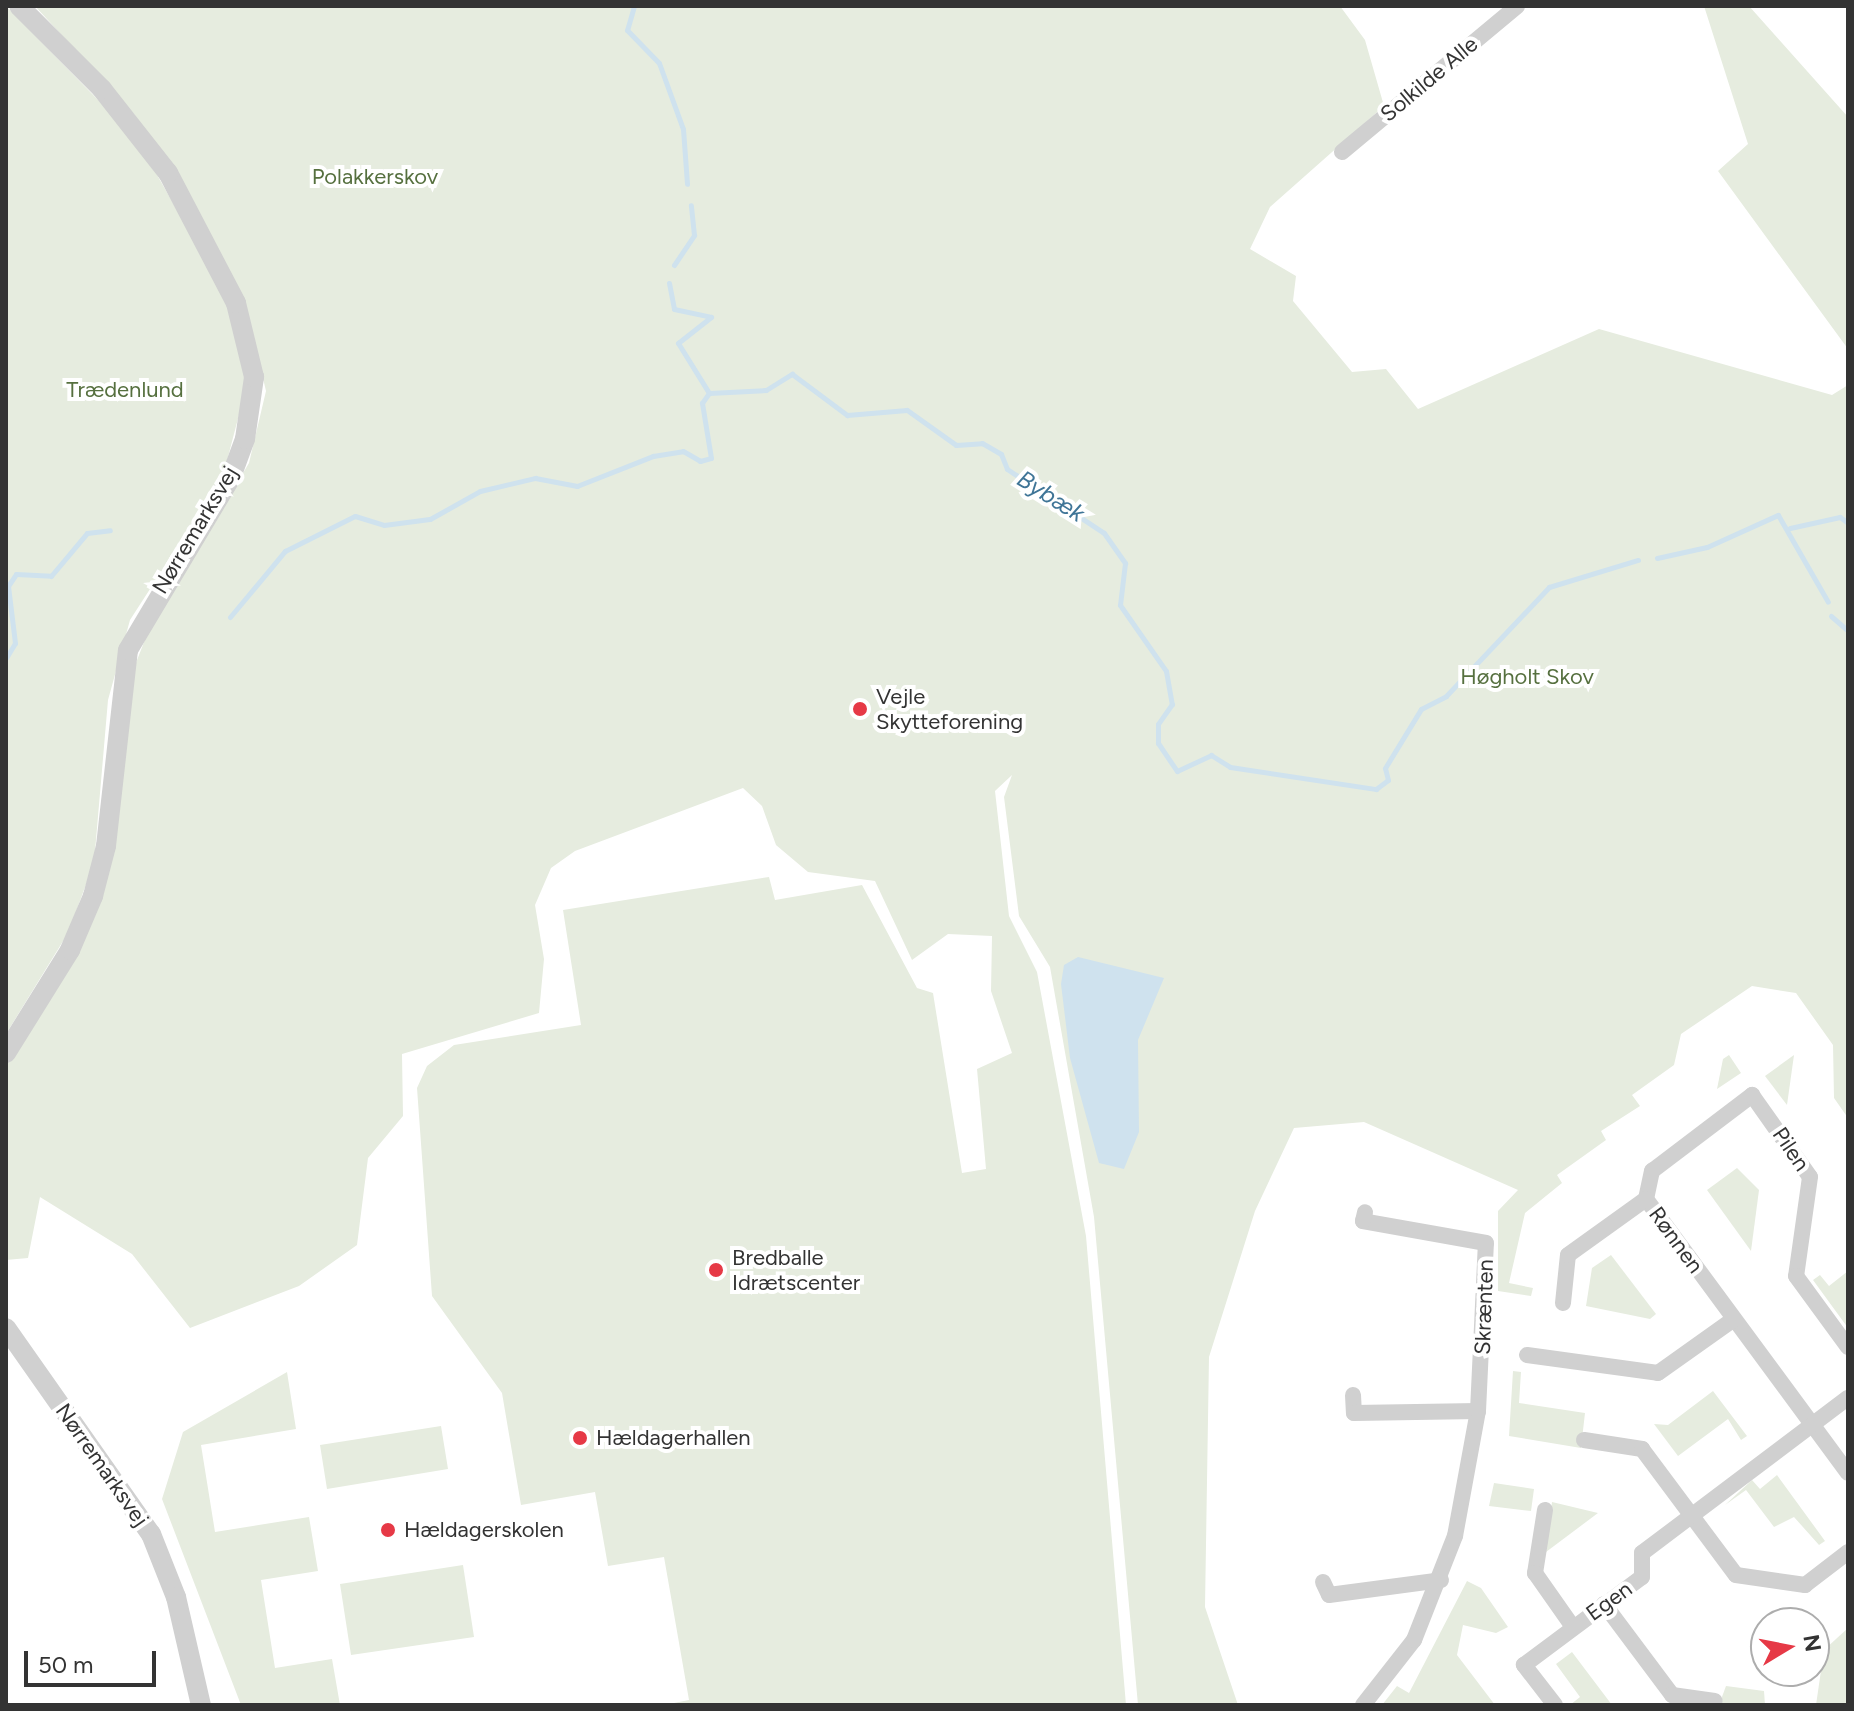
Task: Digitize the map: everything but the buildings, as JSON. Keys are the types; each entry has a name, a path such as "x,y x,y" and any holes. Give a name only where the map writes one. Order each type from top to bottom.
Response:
{"street":[{"name":"Nørremarksvej","path":"6,1053 70,950 93,896 106,846 128,650 231,477 245,439 254,377 236,303 168,173 102,89 19,6"},
{"name":"Solkilde Alle","path":"1342,152 1517,6"},
{"name":"Pilen","path":"1646,1199 1652,1171 1752,1095 1810,1177 1796,1276 1848,1347"},
{"name":"Rønnen","path":"1563,1303 1568,1255 1646,1199 1848,1473"},
{"name":"Skrænten","path":"1363,1705 1414,1640 1441,1580 1478,1411 1486,1243 1363,1221 1365,1212"},
{"path":"1527,1355 1658,1373 1734,1319"},
{"name":"Nørremarksvej","path":"6,1328 151,1534 176,1597 201,1705"},
{"path":"1353,1395 1354,1413 1478,1411"},
{"name":"Egen","path":"1545,1510 1535,1573 1573,1627 1642,1577 1642,1553 1848,1398"},
{"path":"1584,1440 1642,1449 1736,1575 1805,1585 1848,1552"},
{"path":"1323,1582 1329,1595 1441,1580"},
{"path":"1604,1604 1672,1695 1715,1701"},
{"path":"1555,1705 1524,1665 1573,1627"}],"green space":[{"name":"Trædenlund","path":"6,6 105,107 156,173 218,283 239,338 246,388 223,476 130,620 108,700 94,863 68,933 6,1034"},
{"path":"35,6 1340,6 1365,40 1384,106 1270,207 1250,249 1296,276 1293,301 1352,372 1386,369 1418,409 1599,329 1832,395 1848,385 1848,1118 1834,1098 1833,1045 1796,993 1752,986 1681,1034 1674,1065 1632,1095 1640,1106 1601,1131 1606,1140 1557,1175 1562,1183 1525,1213 1509,1283 1533,1288 1531,1296 1498,1291 1498,1211 1518,1190 1364,1122 1294,1128 1255,1211 1209,1357 1205,1607 1238,1705 1138,1705 1094,1217 1050,967 1019,916 1004,797 1012,775 995,791 1009,916 1037,972 1086,1236 1126,1705 664,1705 689,1700 664,1557 608,1566 595,1492 521,1505 502,1393 432,1296 417,1088 427,1066 454,1045 581,1025 563,910 769,877 775,900 862,885 917,988 933,993 962,1173 986,1169 977,1069 1012,1053 991,991 992,936 948,934 912,960 875,881 808,872 776,845 762,806 743,788 575,851 551,868 535,905 544,959 539,1013 402,1054 403,1116 368,1158 357,1245 299,1286 190,1328 132,1254 40,1197 28,1258 6,1260 6,1063 87,933 130,678 148,632 249,463 266,391 246,307 183,184 134,114"},
{"path":"1704,6 1749,6 1848,117 1848,349 1718,171 1748,144"},
{"path":"1729,1055 1741,1073 1717,1089 1723,1059"},
{"path":"1794,1055 1787,1105 1765,1076"},
{"path":"1737,1168 1759,1190 1751,1251 1707,1190"},
{"path":"1611,1255 1656,1314 1650,1319 1586,1306 1592,1268"},
{"path":"1848,1271 1848,1328 1813,1280 1820,1275 1829,1286"},
{"path":"1513,1371 1521,1372 1519,1403 1585,1413 1581,1448 1509,1436"},
{"path":"287,1372 296,1429 201,1445 215,1532 309,1517 318,1571 261,1580 275,1668 332,1659 340,1705 241,1705 162,1499 183,1432"},
{"path":"1713,1391 1747,1436 1741,1440 1728,1419 1678,1456 1654,1424 1668,1425"},
{"path":"441,1426 448,1469 327,1489 320,1445"},
{"path":"1777,1475 1825,1541 1819,1545 1794,1517 1774,1527 1746,1490 1725,1505 1752,1480 1760,1489"},
{"path":"1494,1483 1534,1489 1531,1511 1489,1506"},
{"path":"1552,1502 1598,1513 1546,1552"},
{"path":"463,1565 474,1637 351,1655 340,1584"},
{"path":"1467,1581 1481,1588 1508,1627 1496,1633 1463,1625 1457,1655 1495,1705 1382,1705 1397,1686 1409,1693"},
{"path":"1848,1628 1848,1705 1816,1705 1819,1687 1830,1687 1830,1644"},
{"path":"1572,1652 1612,1705 1570,1705 1580,1697 1556,1664"},
{"path":"1726,1686 1764,1691 1765,1705 1719,1705"}],"water":[{"path":"1078,957 1164,978 1138,1040 1139,1132 1124,1169 1099,1163 1070,1058 1061,984 1064,965"}],"waterway":[{"path":"634,6 627,30 659,63 683,129 687,184"},
{"path":"674,265 694,235 691,205"},
{"path":"669,283 674,309 711,317 678,343 709,393"},
{"name":"Bybæk","path":"230,617 285,551 355,516 384,525 430,519 480,491 535,478 577,486 653,456 683,451 700,461 711,458 702,403 709,393 766,390 792,374 847,415 907,410 956,445 982,443 1001,454 1007,469 1104,533 1125,563 1120,605 1166,671 1172,704 1158,724 1158,743 1177,771 1211,755 1230,767 1376,789 1388,780 1385,768 1421,709 1446,696 1549,587 1638,560"},
{"name":"Bybæk","path":"1657,558 1707,547 1778,515 1828,602"},
{"path":"1790,528 1840,517 1848,523"},
{"name":"Bybæk","path":"6,658 15,643 8,586 16,574 51,576 87,533 110,530"},
{"name":"Bybæk","path":"1831,616 1848,631"}],"place":[{"name":"Vejle Skytteforening","path":"860,709"},
{"name":"Bredballe Idrætscenter","path":"716,1270"},
{"name":"Hældagerhallen","path":"580,1438"},
{"name":"Hældagerskolen","path":"388,1530"}],"park label":[{"name":"Polakkerskov","path":"375,177"},
{"name":"Høgholt Skov","path":"1527,677"}]}
